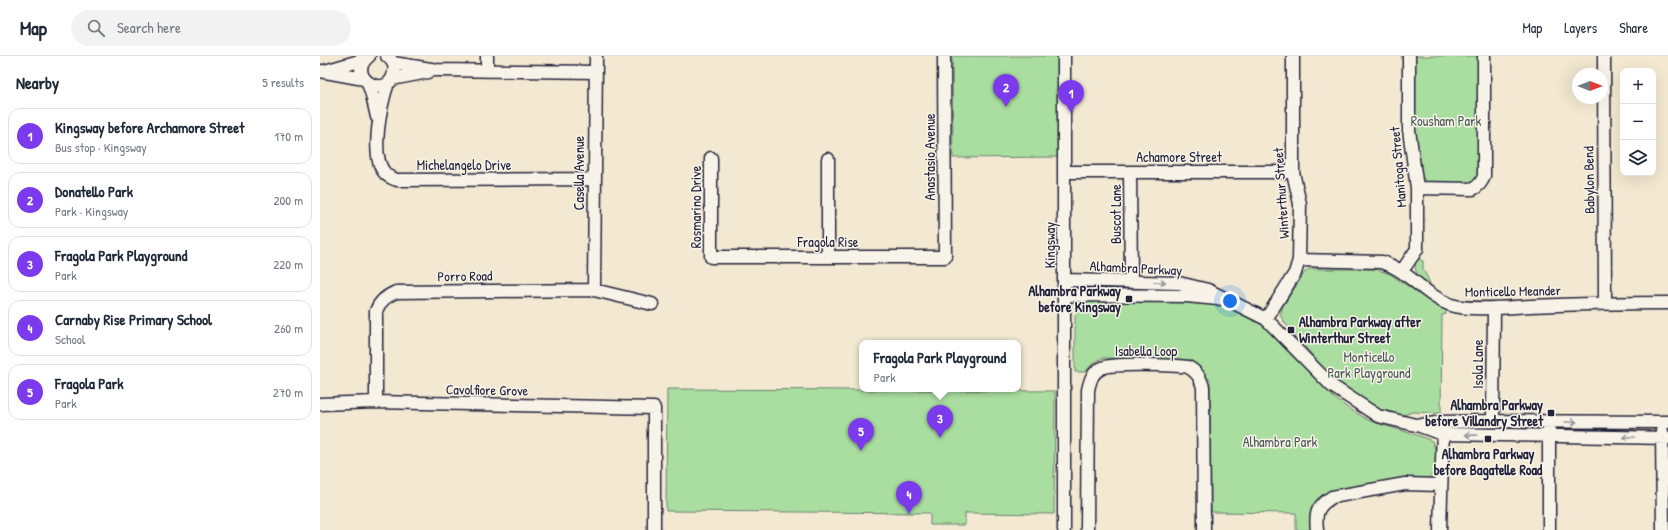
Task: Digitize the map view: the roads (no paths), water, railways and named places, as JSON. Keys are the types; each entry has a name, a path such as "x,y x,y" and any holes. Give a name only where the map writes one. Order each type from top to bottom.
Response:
{"street":[{"path":"487,56 487,71"},
{"name":"Casella Avenue","path":"594,290 596,56"},
{"name":"Anastasio Avenue","path":"944,56 945,257"},
{"name":"Kingsway","path":"1064,56 1064,530"},
{"name":"Winterthur Street","path":"1266,319 1295,273 1299,260 1300,204 1293,172 1293,56"},
{"name":"Manitoga Street","path":"1402,271 1417,249 1418,188 1409,130 1409,56"},
{"path":"1418,188 1473,189 1478,187 1482,181 1484,176 1484,56"},
{"name":"Babylon Bend","path":"1604,56 1605,303"},
{"path":"322,71 367,57"},
{"path":"366,81 361,69 367,57"},
{"path":"390,60 437,70 595,72"},
{"name":"Michelangelo Drive","path":"378,126 383,97 395,69 390,60"},
{"path":"322,71 366,81 378,87 390,81 437,70"},
{"name":"Michelangelo Drive","path":"366,81 376,109 378,126 378,159 384,172 389,177 397,180 594,179"},
{"name":"Rosmarino Drive","path":"711,257 712,158"},
{"path":"828,159 828,257"},
{"name":"Achamore Street","path":"1065,172 1293,172"},
{"name":"Buscot Lane","path":"1130,172 1131,281"},
{"name":"Fragola Rise","path":"711,257 945,257"},
{"name":"Monticello Meander","path":"1299,260 1377,261 1392,265 1445,302 1461,307 1494,308 1605,303 1668,304"},
{"name":"Alhambra Parkway","path":"1065,280 1180,283 1208,290 1266,319 1332,386 1378,416 1420,426 1549,437 1665,438"},
{"name":"Porro Road","path":"376,402 376,312 378,305 390,294 396,292 594,290 652,304"},
{"name":"Alhambra Parkway","path":"1065,295 1186,296 1227,299"},
{"name":"Isola Lane","path":"1493,421 1494,308"},
{"name":"Isabella Loop","path":"1087,530 1088,390 1090,380 1095,372 1109,366 1188,367 1195,371 1200,378 1203,387 1204,530"},
{"name":"Cavolfiore Grove","path":"320,404 376,402 654,408 654,530"},
{"name":"Alhambra Parkway","path":"1443,428 1493,421 1665,422"},
{"path":"1549,530 1550,422"},
{"path":"1663,530 1665,422"},
{"path":"1440,530 1440,485 1443,428"},
{"path":"1317,530 1316,520 1318,510 1324,502 1332,497 1405,484 1440,485"}],"place":[{"name":"Donatello Park","path":"1006,107"},
{"name":"Kingsway before Archamore Street","path":"1071,113"},
{"name":"Alhambra Parkway before Kingsway","path":"1129,299"},
{"name":"Alhambra Parkway after Winterthur Street","path":"1291,330"},
{"name":"Alhambra Parkway before Villandry Street","path":"1551,413"},
{"name":"Fragola Park Playground","path":"940,438"},
{"name":"Alhambra Parkway before Bagatelle Road","path":"1488,439"},
{"name":"Fragola Park","path":"861,451"},
{"name":"Carnaby Rise Primary School","path":"909,514"}],"park label":[{"name":"Rousham Park","path":"1446,121"},
{"name":"Monticello Park Playground","path":"1369,366"},
{"name":"Alhambra Park","path":"1280,442"}]}
